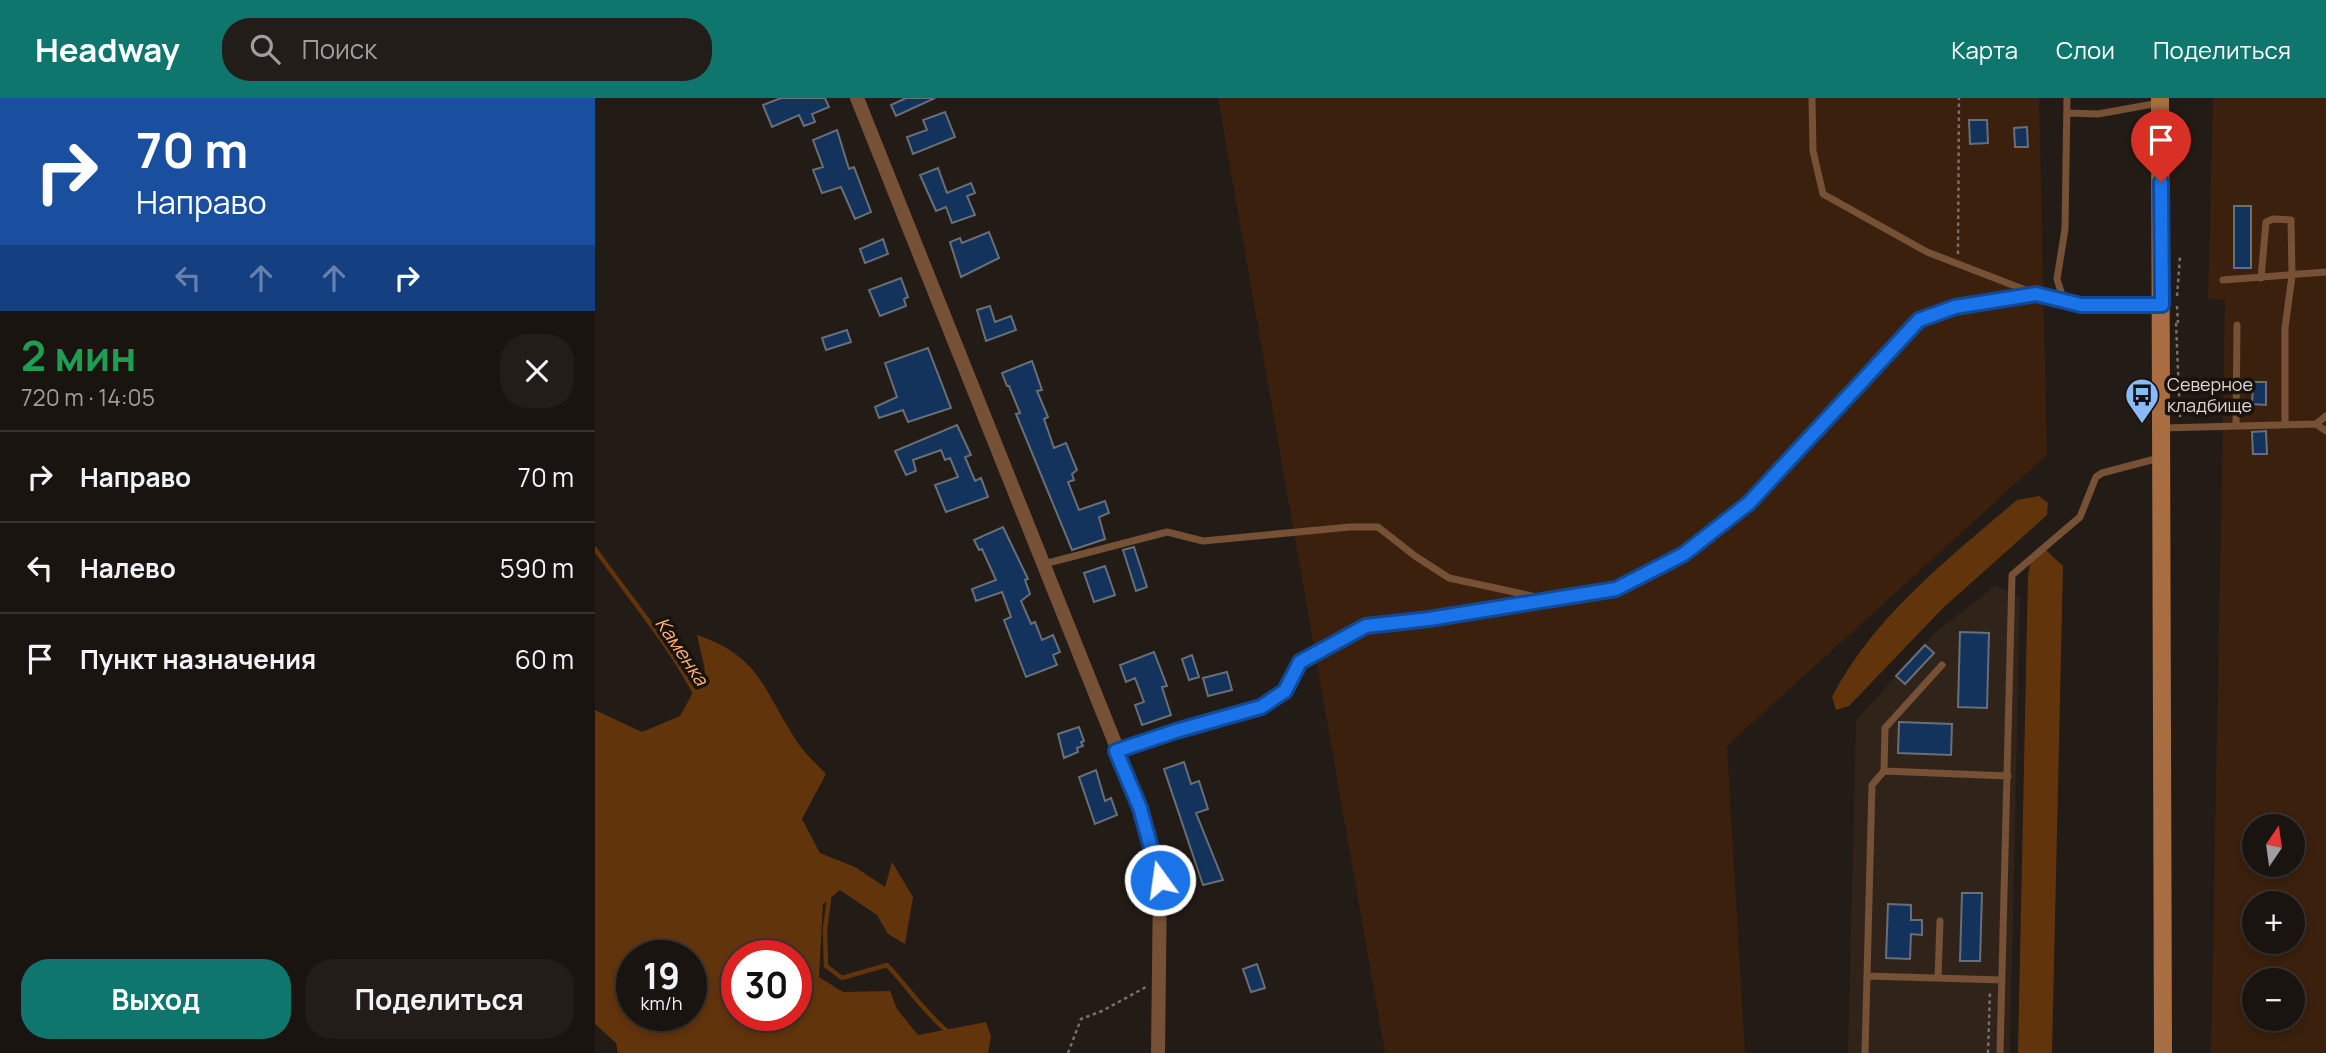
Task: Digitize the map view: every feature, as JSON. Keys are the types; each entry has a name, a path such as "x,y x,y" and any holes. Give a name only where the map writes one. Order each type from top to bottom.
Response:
{"main road":[{"path":"2160,101 2163,1053"}],"street":[{"path":"857,98 1140,808 1160,880 1158,1053"}],"lane":[{"path":"1812,98 1813,150 1823,194 1927,252 2036,294 2064,302 2096,306 2162,305"},
{"path":"2064,302 2057,279 2065,229 2067,98"},
{"path":"2067,113 2098,114 2160,101"},
{"path":"2261,278 2266,222 2273,219 2291,220 2292,276 2285,328 2285,425"},
{"path":"2223,280 2326,272"},
{"path":"1116,751 1261,707 1285,691 1300,662 1366,626 1616,589 1684,554 1749,503 1919,320 1955,307 2036,294"},
{"path":"2236,426 2237,325"},
{"path":"2163,428 2316,424 2326,416"},
{"path":"2316,424 2326,431"},
{"path":"2000,1053 2011,575 2080,517 2096,477 2102,473 2163,457"},
{"path":"1043,565 1167,532 1203,541 1350,527 1378,527 1449,578 1550,600"},
{"path":"1865,1053 1872,785 1884,771 1885,727 1942,665"},
{"path":"1884,771 2008,776"},
{"path":"1938,978 1940,921"},
{"path":"1867,976 2002,980"}],"path":[{"path":"1958,264 1959,98"},
{"path":"2178,323 2180,257"},
{"path":"1068,1053 1081,1019 1102,1011 1160,979"},
{"path":"1988,1053 1990,979"}],"shaded area":[{"path":"1218,98 2039,98 2047,455 1727,746 1745,1053 1385,1053"},
{"path":"2213,98 2326,98 2326,1053 2211,1053 2225,300 2208,299"},
{"path":"2039,496 2048,503 2047,515 1943,608 1849,706 1836,710 1832,697 1869,640 1891,615 1940,566 2017,500"},
{"path":"2046,550 2063,566 2052,1053 2018,1053 2028,575 2032,554"},
{"path":"1996,585 2020,598 2010,1053 1848,1053 1856,720 1936,632"},
{"path":"697,635 718,643 747,663 766,688 797,742 826,774 802,819 820,853 855,867 885,887 892,862 913,897 905,944 888,934 877,915 840,890 823,904 819,977 843,992 890,991 897,1009 918,1035 986,1022 991,1037 988,1053 618,1053 616,1043 595,1024 595,710 642,732 680,716 705,670"}],"building":[{"path":"781,98 825,98 829,107 812,114 815,122 804,126 799,115 772,127 763,105"},
{"path":"906,98 935,98 896,116 891,105"},
{"path":"945,112 955,137 913,154 907,137 927,130 923,120"},
{"path":"1969,120 1987,120 1988,143 1970,144"},
{"path":"2027,127 2028,147 2015,147 2014,128"},
{"path":"837,130 849,169 854,167 871,212 855,219 841,187 822,193 813,170 823,167 813,140"},
{"path":"938,168 947,193 971,183 975,193 967,196 975,215 952,223 946,207 936,211 920,175"},
{"path":"2234,206 2251,206 2251,268 2234,268"},
{"path":"989,232 999,258 961,277 950,242 960,238 962,243"},
{"path":"883,239 888,254 865,263 860,249"},
{"path":"901,278 908,297 904,299 906,306 880,316 869,290"},
{"path":"990,306 995,322 1011,316 1016,330 986,341 977,310"},
{"path":"847,330 851,342 826,350 822,338"},
{"path":"928,348 951,408 908,422 903,410 879,418 875,407 897,397 885,363"},
{"path":"1032,361 1042,390 1037,391 1048,417 1044,419 1054,448 1066,443 1077,470 1072,474 1074,480 1068,482 1079,510 1105,501 1109,513 1099,517 1105,539 1072,550 1002,373"},
{"path":"2253,382 2266,382 2266,405 2252,404"},
{"path":"957,425 971,455 965,457 975,481 981,478 988,497 946,512 935,485 958,477 950,458 945,460 941,450 913,460 916,471 906,475 895,451"},
{"path":"2266,431 2267,454 2253,454 2252,432"},
{"path":"1003,527 1028,579 1025,580 1030,594 1021,601 1031,624 1035,622 1042,640 1053,635 1060,652 1053,655 1057,665 1026,677 1004,620 1011,617 1002,592 976,601 972,589 996,580 982,549 979,550 974,540"},
{"path":"1134,547 1147,587 1136,591 1123,550"},
{"path":"1105,566 1115,595 1094,602 1084,573"},
{"path":"1960,632 1989,633 1987,708 1958,707"},
{"path":"1925,645 1934,653 1905,684 1896,676"},
{"path":"1154,652 1167,686 1162,687 1171,715 1142,725 1135,705 1144,702 1135,678 1126,682 1120,665"},
{"path":"1192,655 1199,677 1189,680 1182,659"},
{"path":"1227,672 1232,690 1208,696 1203,678"},
{"path":"1899,722 1952,724 1951,755 1898,753"},
{"path":"1079,727 1083,746 1077,748 1078,752 1064,758 1058,734"},
{"path":"1184,762 1191,784 1199,781 1208,809 1196,813 1223,880 1203,885 1164,769"},
{"path":"1096,770 1105,801 1111,798 1117,815 1095,824 1079,777"},
{"path":"1962,893 1982,893 1980,961 1960,961"},
{"path":"1888,904 1911,905 1911,920 1922,920 1922,935 1911,934 1910,959 1886,958"},
{"path":"1257,964 1265,988 1251,992 1243,969"}],"waterway":[{"name":"Каменка","path":"595,549 688,681 704,712 716,759 725,781 732,791 748,794 752,809 785,832 790,855 812,867 830,891 825,929 826,966 842,978 887,965 947,1031 944,1053"}],"place":[{"name":"Северное кладбище","path":"2142,425"}],"route":[{"path":"1160,880 1140,808 1116,751 1261,707 1285,691 1300,662 1366,626 1429,619 1616,589 1684,554 1749,503 1919,320 1955,307 2036,294 2081,305 2162,305 2161,182"}]}
